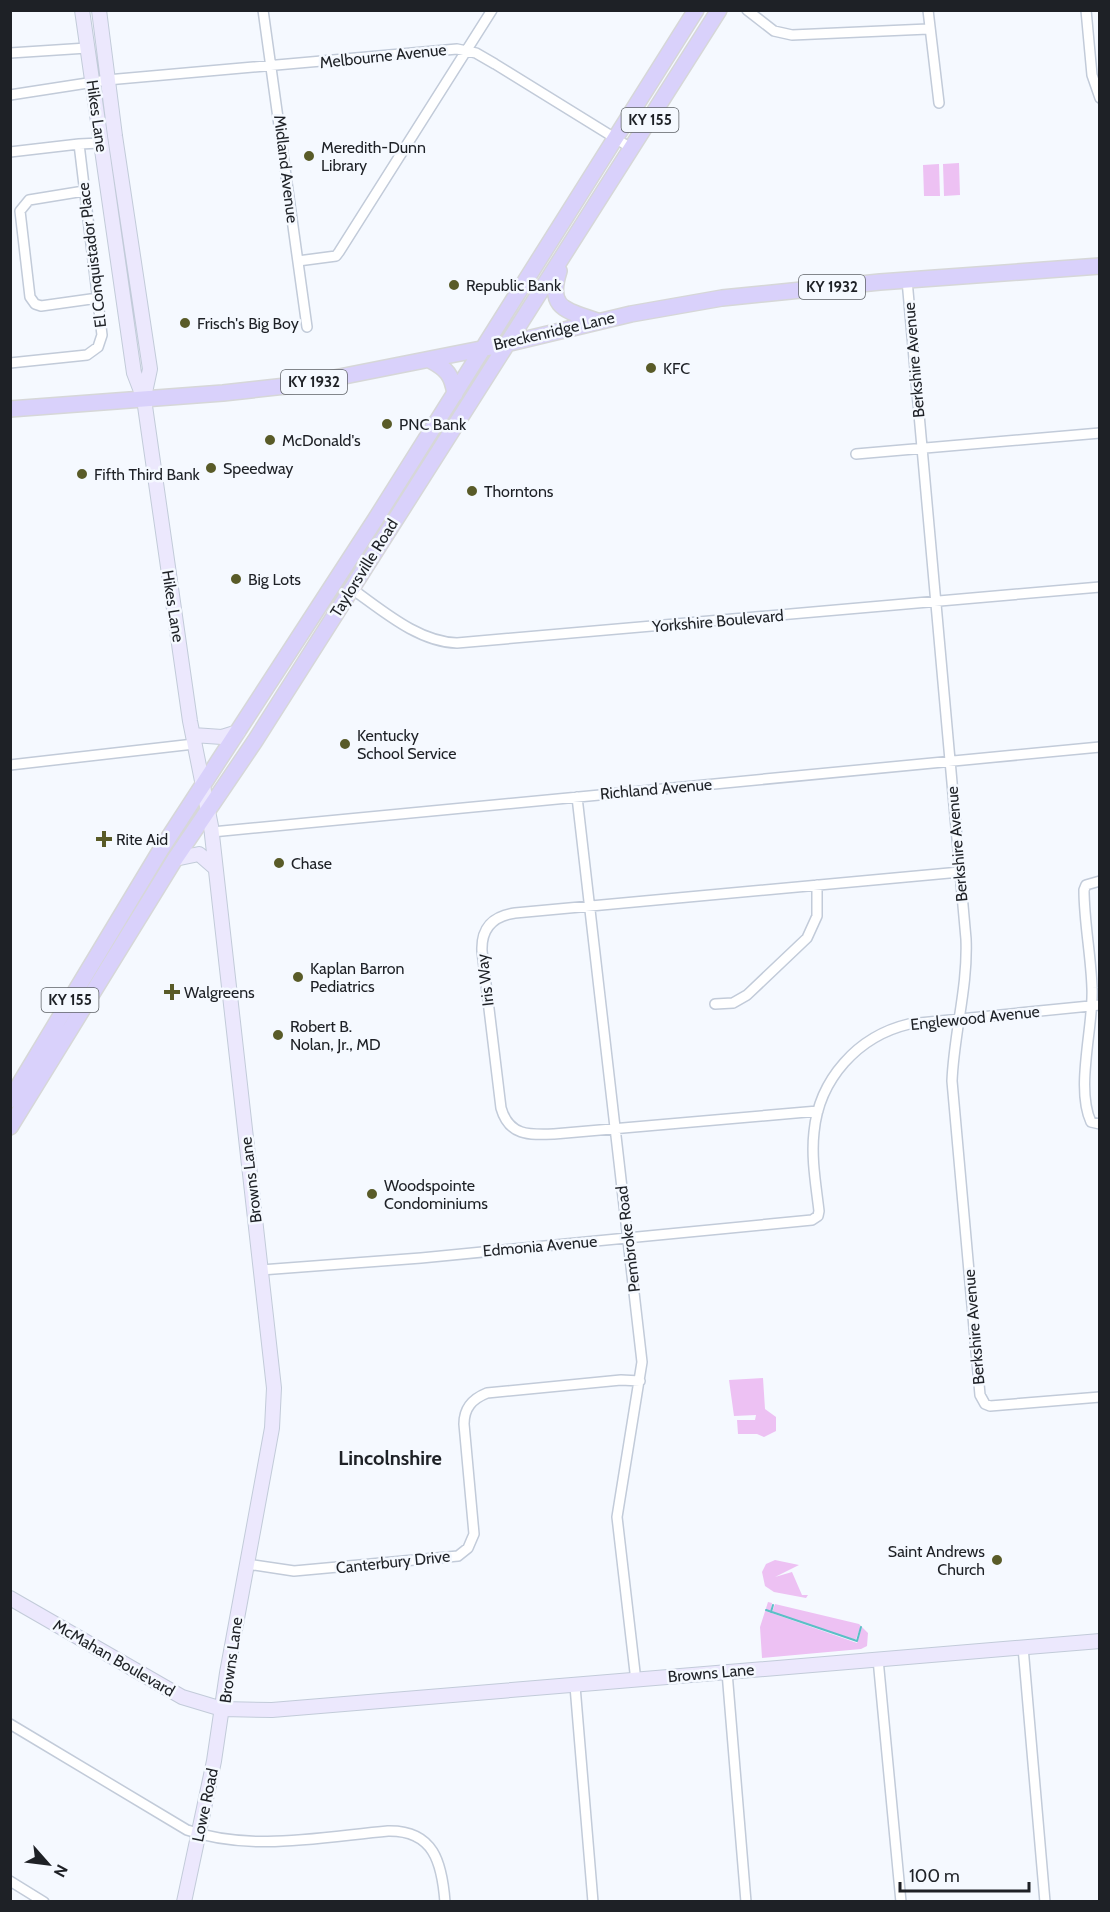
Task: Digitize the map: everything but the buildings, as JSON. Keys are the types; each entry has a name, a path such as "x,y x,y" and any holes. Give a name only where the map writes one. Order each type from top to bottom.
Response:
{"main road":[{"name":"Taylorsville Road","path":"10,1100 160,851 484,348 696,10"},
{"name":"Taylorsville Road","path":"10,1127 175,859 352,589 719,10"},
{"path":"564,253 554,286 554,296 567,310 597,321"},
{"name":"Breckenridge Lane","path":"10,409 294,385 430,360 597,321 723,298 907,280 1100,266"},
{"path":"430,360 446,369 452,377 454,394"}],"street":[{"name":"Hikes Lane","path":"82,10 134,373 144,399 194,739 208,811"},
{"name":"Hikes Lane","path":"99,10 107,80 150,369 144,399"},
{"name":"Midland Avenue","path":"262,10 307,327"},
{"path":"298,261 336,256 492,10"},
{"path":"747,10 774,31 792,35 928,28"},
{"path":"928,10 928,28 939,103"},
{"path":"1086,10 1092,75 1100,98"},
{"path":"10,53 87,48"},
{"name":"Melbourne Avenue","path":"10,95 107,80 450,48 468,51 495,64 631,148"},
{"path":"10,152 100,143"},
{"name":"El Conquistador Place","path":"10,363 81,356 93,352 98,347 102,335 79,144"},
{"path":"84,191 29,200 23,205 20,211 30,297 35,304 41,306 98,298"},
{"name":"Berkshire Avenue","path":"907,280 967,960 954,1049 953,1090 980,1395 987,1405 1100,1397"},
{"path":"856,454 1100,433"},
{"name":"Yorkshire Boulevard","path":"352,589 424,635 438,642 456,643 1100,587"},
{"path":"10,765 222,737 238,732"},
{"name":"Richland Avenue","path":"212,832 1100,747"},
{"name":"Pembroke Road","path":"577,797 642,1362 617,1516 636,1681"},
{"name":"Browns Lane","path":"208,811 261,1270 274,1403 222,1709 272,1710 1100,1641"},
{"path":"175,859 199,854 214,867"},
{"name":"Iris Way","path":"818,1111 530,1135 514,1130 506,1122 501,1108 482,951 485,930 498,917 588,906 960,872"},
{"path":"1100,881 1086,885 1084,890 1096,1006 1086,1058 1087,1097 1091,1122 1100,1124"},
{"path":"715,1004 733,1003 747,995 807,938 817,916 817,885"},
{"name":"Englewood Avenue","path":"818,1216 813,1144 818,1111 838,1070 867,1042 900,1026 960,1018 1096,1006"},
{"name":"Edmonia Avenue","path":"261,1270 366,1260 421,1258 812,1220 818,1216"},
{"name":"Canterbury Drive","path":"247,1564 294,1571 458,1556 468,1548 474,1534 464,1424 465,1413 472,1402 487,1393 621,1380 640,1381"},
{"name":"McMahan Boulevard","path":"10,1598 159,1686 182,1697 222,1709"},
{"path":"1023,1647 1045,1902"},
{"path":"878,1659 901,1902"},
{"path":"727,1672 746,1902"},
{"path":"575,1686 593,1902"},
{"name":"Lowe Road","path":"184,1902 214,1761 222,1709"},
{"path":"10,1724 187,1830 198,1834 256,1842 388,1831 408,1833 424,1842 435,1854 442,1871 445,1902"},
{"path":"10,1881 44,1902"}],"shaded area":[{"path":"959,163 960,195 944,196 943,164"},
{"path":"939,164 940,196 924,196 923,165"},
{"path":"763,1378 765,1409 776,1417 776,1431 764,1437 757,1434 738,1434 737,1420 755,1420 756,1415 734,1416 729,1380"},
{"path":"775,1560 799,1565 775,1577 792,1572 802,1595 808,1595 806,1598 774,1592 765,1586 762,1572 766,1564"},
{"path":"768,1602 772,1603 771,1610 766,1611 857,1643 862,1627 868,1633 867,1646 861,1649 762,1658 760,1627"},
{"path":"775,1604 861,1626 856,1639 853,1639 772,1612"}],"waterway":[{"path":"771,1612 773,1605"},
{"path":"766,1610 857,1641"},
{"path":"857,1641 861,1627"}],"place":[{"name":"Meredith-Dunn Library","path":"309,156"},
{"name":"Republic Bank","path":"454,285"},
{"name":"Frisch's Big Boy","path":"185,323"},
{"name":"KFC","path":"651,368"},
{"name":"PNC Bank","path":"387,424"},
{"name":"McDonald's","path":"270,440"},
{"name":"Speedway","path":"211,468"},
{"name":"Fifth Third Bank","path":"82,474"},
{"name":"Thorntons","path":"472,491"},
{"name":"Big Lots","path":"236,579"},
{"name":"Kentucky School Service","path":"345,744"},
{"name":"Rite Aid","path":"104,839"},
{"name":"Chase","path":"279,863"},
{"name":"Kaplan Barron Pediatrics","path":"298,977"},
{"name":"Walgreens","path":"172,992"},
{"name":"Robert B. Nolan, Jr., MD","path":"278,1035"},
{"name":"Woodspointe Condominiums","path":"372,1194"},
{"name":"Saint Andrews Church","path":"997,1560"}],"district":[{"name":"Lincolnshire","path":"390,1458"}]}
